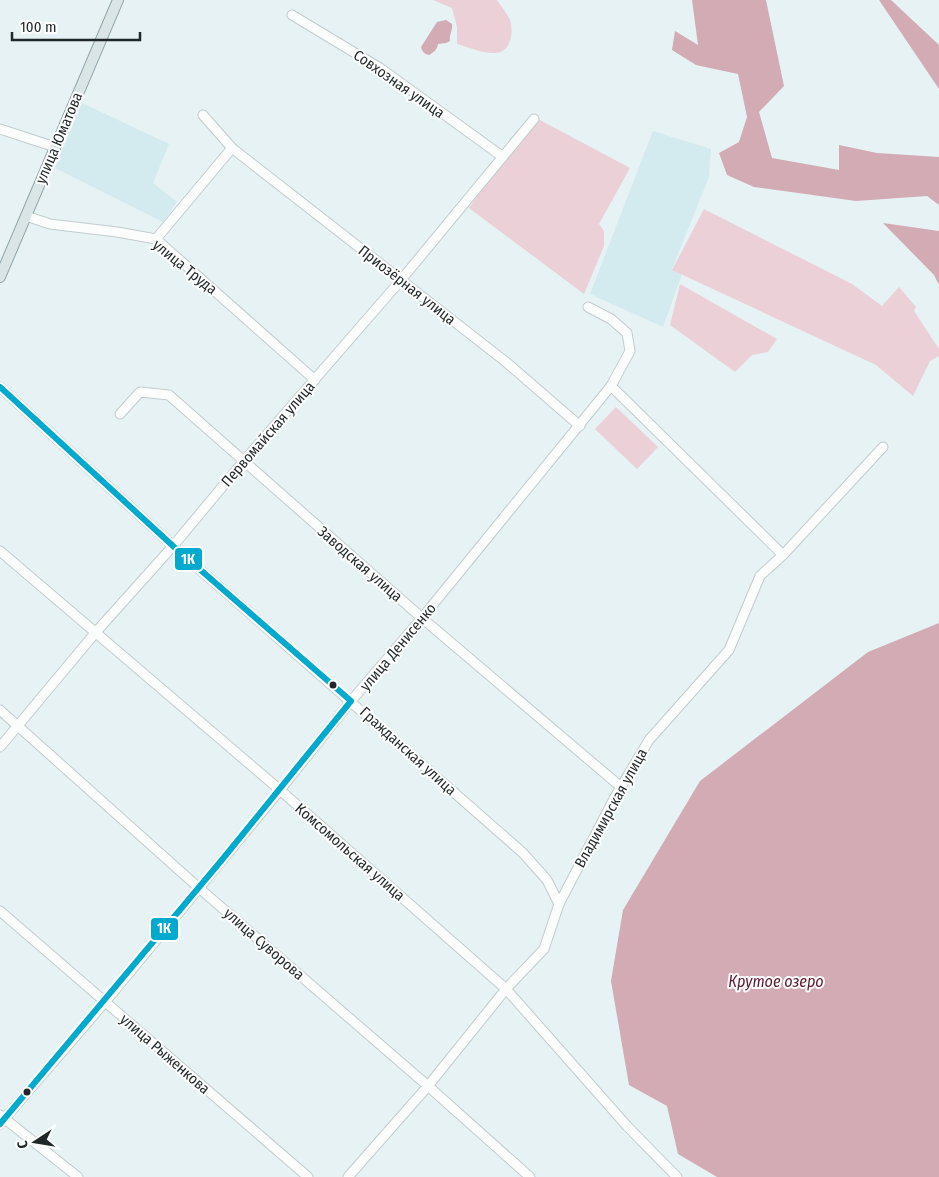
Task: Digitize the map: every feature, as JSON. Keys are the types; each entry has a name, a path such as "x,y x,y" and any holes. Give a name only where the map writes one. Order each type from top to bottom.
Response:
{"main road":[{"name":"улица Юматова","path":"0,277 118,0"}],"street":[{"name":"Совхозная улица","path":"292,15 380,68 502,157"},
{"name":"Приозёрная улица","path":"203,115 232,148 506,362 580,426"},
{"name":"Первомайская улица","path":"0,747 96,632 173,546 243,462 401,280 534,119"},
{"path":"0,129 55,147"},
{"path":"156,239 232,148"},
{"name":"улица Труда","path":"26,216 50,224 156,239 315,380"},
{"name":"улица Денисенко","path":"2,1119 105,1002 611,386 630,351 627,333 611,319 588,307"},
{"path":"611,386 783,555"},
{"name":"Гражданская улица","path":"0,387 173,546 352,701 523,853 547,880 559,904"},
{"name":"Заводская улица","path":"120,414 140,392 168,395 422,618 621,787"},
{"name":"Владимирская улица","path":"348,1177 428,1086 506,989 544,949 559,904 621,787 649,740 729,650 760,576 783,555 883,447"},
{"name":"Комсомольская улица","path":"0,551 280,790 506,989 627,1126 677,1177"},
{"name":"улица Суворова","path":"0,710 199,888 530,1177"},
{"name":"улица Рыженкова","path":"0,911 308,1177"},
{"path":"2,1119 78,1177"}],"shaded area":[{"path":"433,0 497,0 510,20 512,30 508,46 500,52 490,53 457,44 457,27 452,8"},
{"path":"82,103 169,144 153,183 177,202 163,222 55,168"},
{"path":"540,120 630,168 599,224 604,231 604,246 584,294 469,208 501,163"},
{"path":"653,131 711,149 709,177 672,269 682,274 663,327 590,294"},
{"path":"704,209 852,284 882,306 899,287 916,307 914,311 939,349 939,356 930,361 913,396 876,365 672,270"},
{"path":"680,284 777,339 768,352 752,355 735,372 670,325"},
{"path":"616,407 658,447 637,469 595,429"}],"water":[{"path":"692,0 766,0 784,86 759,112 772,158 839,170 839,145 877,153 939,157 939,205 927,196 856,201 754,187 727,175 719,153 739,142 747,117 738,74 696,65 672,50 675,31 698,45"},
{"path":"879,0 891,0 939,45 939,89"},
{"path":"446,20 452,24 450,41 438,44 434,52 429,55 426,54 421,47 437,22"},
{"path":"883,223 939,231 939,285 934,275"},
{"name":"Крутое озеро","path":"939,623 939,1177 717,1177 678,1154 667,1106 629,1085 611,981 623,910 700,781 868,652"}],"transit line":[{"name":"1К","path":"0,387 173,546 351,701 221,861 0,1124"}]}
